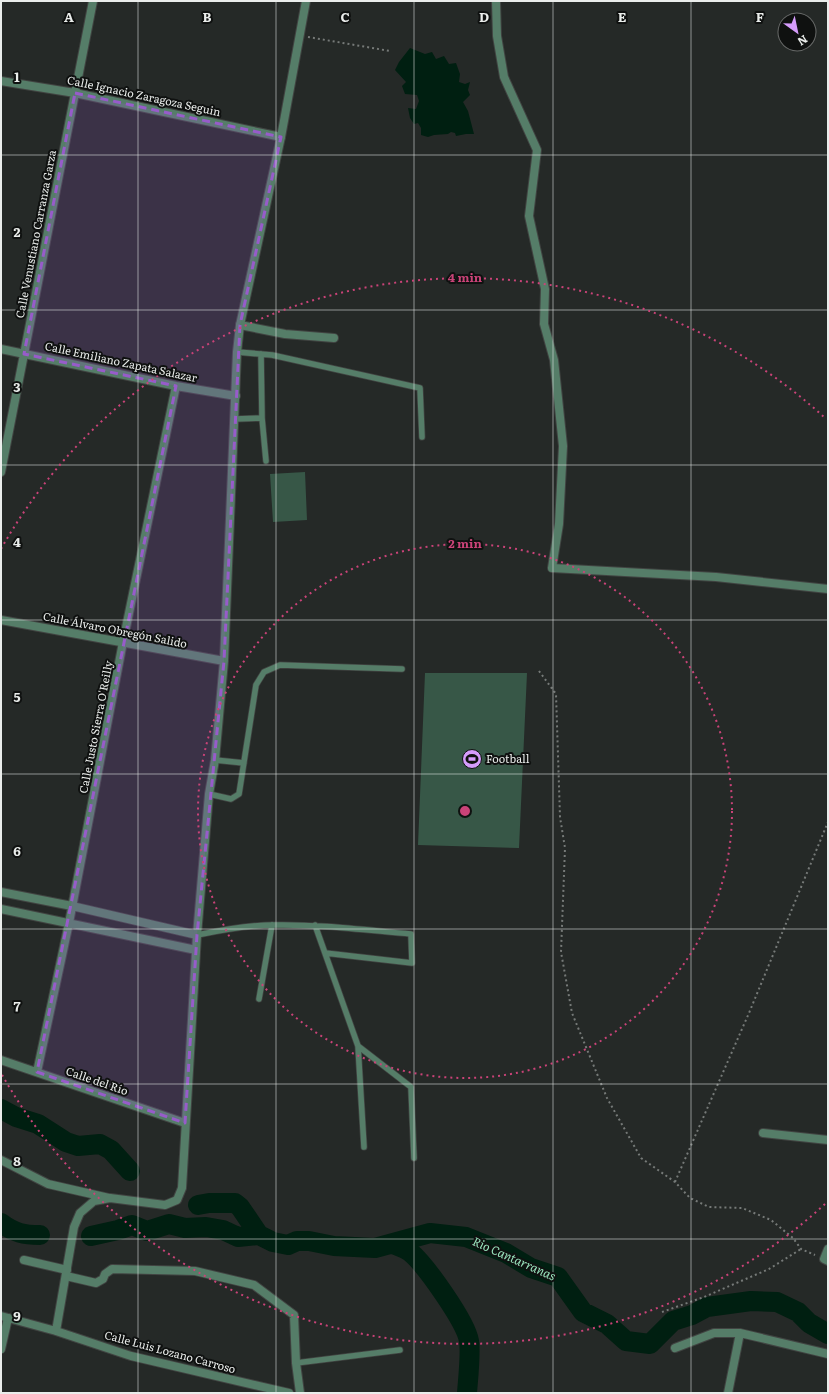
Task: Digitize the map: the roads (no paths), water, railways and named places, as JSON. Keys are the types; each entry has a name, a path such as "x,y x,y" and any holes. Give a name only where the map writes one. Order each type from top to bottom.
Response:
{"street":[{"name":"Calle Venustiano Carranza Garza","path":"1,472 93,1"},
{"path":"1,1160 48,1184 110,1198 166,1205 177,1200 182,1188 197,934 224,661 240,325 281,137 306,1"},
{"path":"496,1 497,36 504,77 537,150 530,216 545,289 544,324 554,360 563,446 559,524 552,568 716,577 828,589"},
{"name":"Calle Ignacio Zaragoza Seguin","path":"1,81 75,93 281,137"},
{"path":"240,325 285,334 334,338"},
{"name":"Calle Emiliano Zapata Salazar","path":"1,348 176,386 236,396"},
{"name":"Calle Justo Sierra O'Reilly","path":"37,1072 69,923 123,642 176,386"},
{"name":"Calle Álvaro Obregón Salido","path":"1,620 224,661"},
{"path":"1,892 197,934"},
{"path":"1,909 196,950"},
{"name":"Calle del Río","path":"1,1060 185,1123"},
{"path":"763,1133 828,1140"},
{"path":"56,1331 74,1227 80,1213 94,1201 110,1198"},
{"path":"826,1260 828,1249"},
{"path":"24,1260 96,1282 103,1279 105,1274 112,1269 195,1271 254,1285 294,1315 296,1363 300,1393"},
{"path":"1,1349 4,1317"},
{"name":"Calle Luis Lozano Carroso","path":"4,1317 56,1331 131,1356 289,1393"},
{"path":"675,1348 714,1334 740,1333 828,1354"},
{"path":"728,1393 740,1333"}],"lane":[{"path":"238,352 272,355 420,388 422,437"},
{"path":"261,354 262,418 266,461"},
{"path":"235,419 262,418"},
{"path":"210,794 231,799 239,794 256,685 264,672 280,665 402,669"},
{"path":"215,760 244,763"},
{"path":"260,999 272,925"},
{"path":"197,934 272,925 315,925 411,934 412,963 325,953"},
{"path":"315,925 358,1046 364,1147"},
{"path":"358,1046 411,1087 414,1158"},
{"path":"296,1363 400,1350"}],"waterway":[{"name":"Rio Cantarranas","path":"1,1109 16,1117 38,1124 66,1142 78,1146 100,1144 111,1150 130,1171"},
{"name":"Rio Cantarranas","path":"198,1205 209,1203 235,1203 240,1207 259,1235 273,1242 288,1245 297,1241 309,1241 334,1246 375,1248 430,1233 466,1237 506,1253 531,1268 558,1277 583,1312 607,1324 626,1341 650,1344 673,1321 692,1315 707,1307 751,1301 777,1302 798,1312 809,1323 828,1334"},
{"name":"Rio Cantarranas","path":"1,1223 19,1233 40,1235"},
{"name":"Rio Cantarranas","path":"91,1236 118,1230 132,1225 147,1231 169,1224 185,1228 206,1227 223,1230 238,1237 259,1235"},
{"name":"Rio Cantarranas","path":"393,1244 402,1247 417,1258 444,1294 461,1321 470,1346 467,1393"}],"place":[{"name":"Football","path":"472,759"}]}
